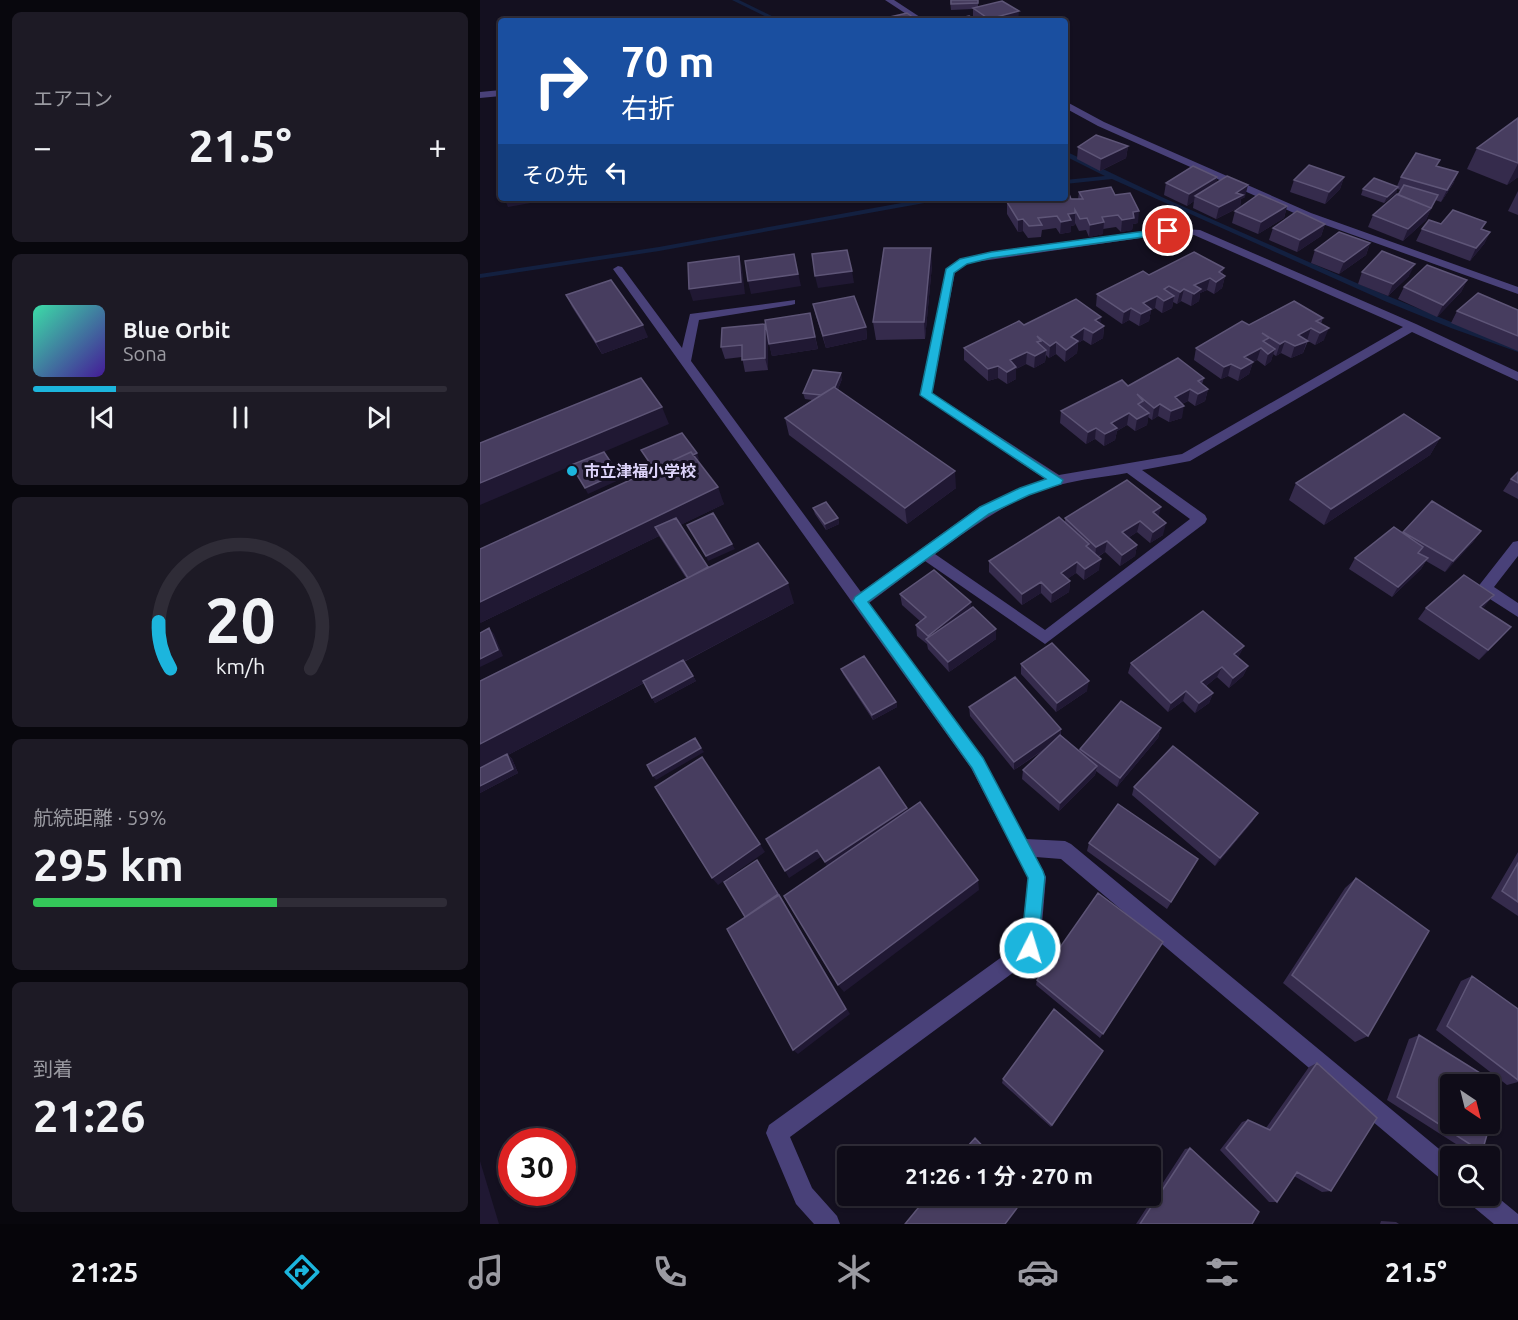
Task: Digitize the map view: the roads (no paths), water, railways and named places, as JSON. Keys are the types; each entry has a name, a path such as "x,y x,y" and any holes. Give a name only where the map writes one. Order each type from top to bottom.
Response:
{"street":[{"path":"889,0 917,18"},
{"path":"480,95 498,93"},
{"path":"1068,106 1101,124 1307,215 1518,291"},
{"path":"1057,480 926,395 950,271 964,261 991,255 1168,231 1196,232 1412,327 1518,377"},
{"path":"618,269 977,763 1037,877 1030,948 777,1133 804,1196 830,1224"},
{"path":"685,361 694,317 791,302"},
{"path":"860,601 984,511 1024,492 1057,480 1185,458 1412,327"},
{"path":"925,554 1045,638 1200,519 1130,468"},
{"path":"1518,546 1484,588 1518,611"},
{"path":"1021,847 1065,850 1440,1164"},
{"path":"1490,1206 1512,1224"}],"waterway":[{"path":"735,0 773,18"},
{"path":"1068,155 1114,178 1358,287 1453,326 1518,349"},
{"path":"1068,182 1112,177"},
{"path":"480,276 659,249 924,201"}],"place":[{"name":"市立津福小学校","path":"572,471"}]}
